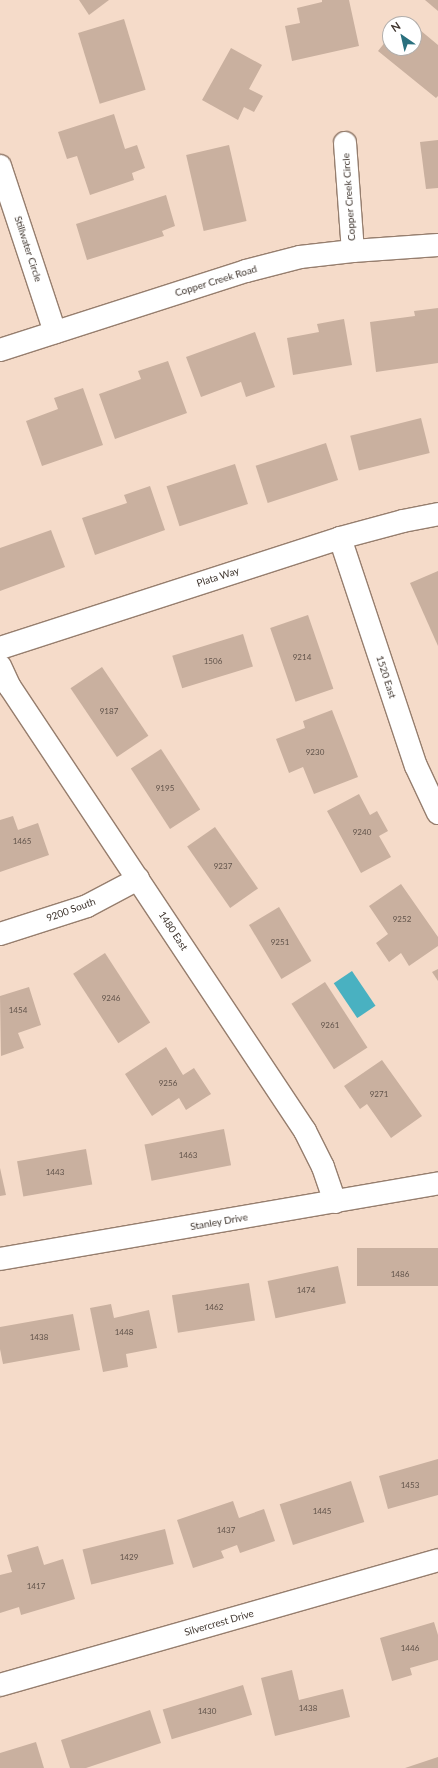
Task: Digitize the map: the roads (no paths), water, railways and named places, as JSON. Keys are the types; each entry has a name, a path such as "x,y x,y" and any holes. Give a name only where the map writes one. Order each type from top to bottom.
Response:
{"street":[{"name":"Copper Creek Circle","path":"345,143 353,251"},
{"name":"Stillwater Circle","path":"0,166 55,332"},
{"name":"Copper Creek Road","path":"0,350 246,271 300,257 353,251 438,245"},
{"name":"Plata Way","path":"0,648 340,538 403,521 438,514"},
{"name":"1520 East","path":"340,538 416,766 438,813"},
{"name":"1480 East","path":"0,666 10,687 305,1131 323,1167 335,1202"},
{"name":"9200 South","path":"0,934 86,906 138,879"},
{"name":"Stanley Drive","path":"0,1259 438,1183"},
{"name":"Silvercrest Drive","path":"0,1685 438,1560"}],"water":[{"path":"352,971 375,1006 357,1018 334,983"}]}
